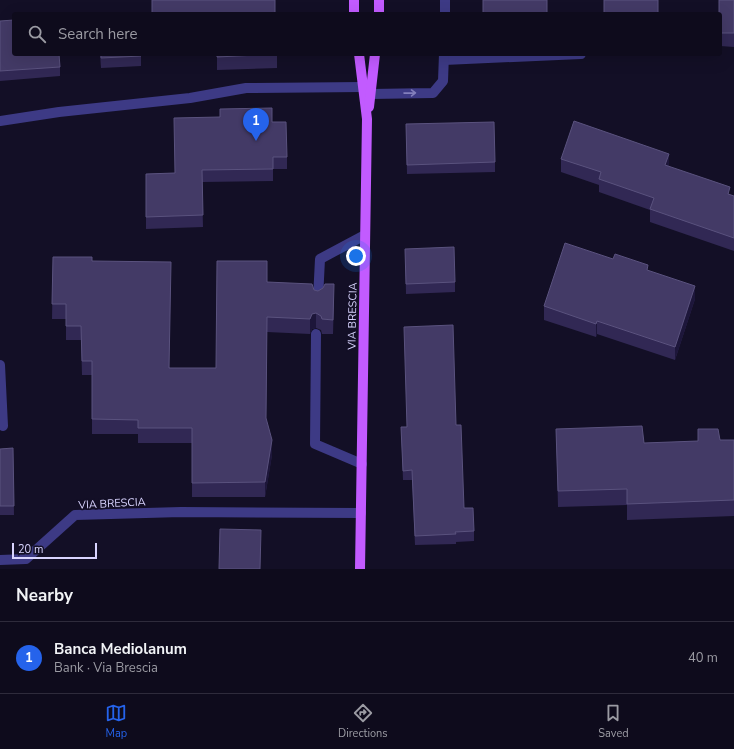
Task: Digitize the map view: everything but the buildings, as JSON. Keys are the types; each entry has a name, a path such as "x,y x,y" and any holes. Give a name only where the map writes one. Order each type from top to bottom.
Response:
{"main road":[{"path":"354,0 354,12"},
{"path":"379,0 379,12"},
{"name":"VIA BRESCIA","path":"359,56 367,118 360,569"},
{"name":"VIA BRESCIA","path":"367,118 375,56"}],"street":[{"path":"445,0 445,12"},
{"path":"371,94 433,93 443,81 444,57 490,56"},
{"path":"0,121 59,112 190,98 246,88 363,87"},
{"path":"318,299 320,260 366,235"},
{"path":"316,334 315,444 362,464"},
{"path":"0,365 3,426"},
{"name":"VIA BRESCIA","path":"0,560 26,559 75,515 181,512 361,513"}],"place":[{"name":"Banca Mediolanum","path":"256,141"}]}
